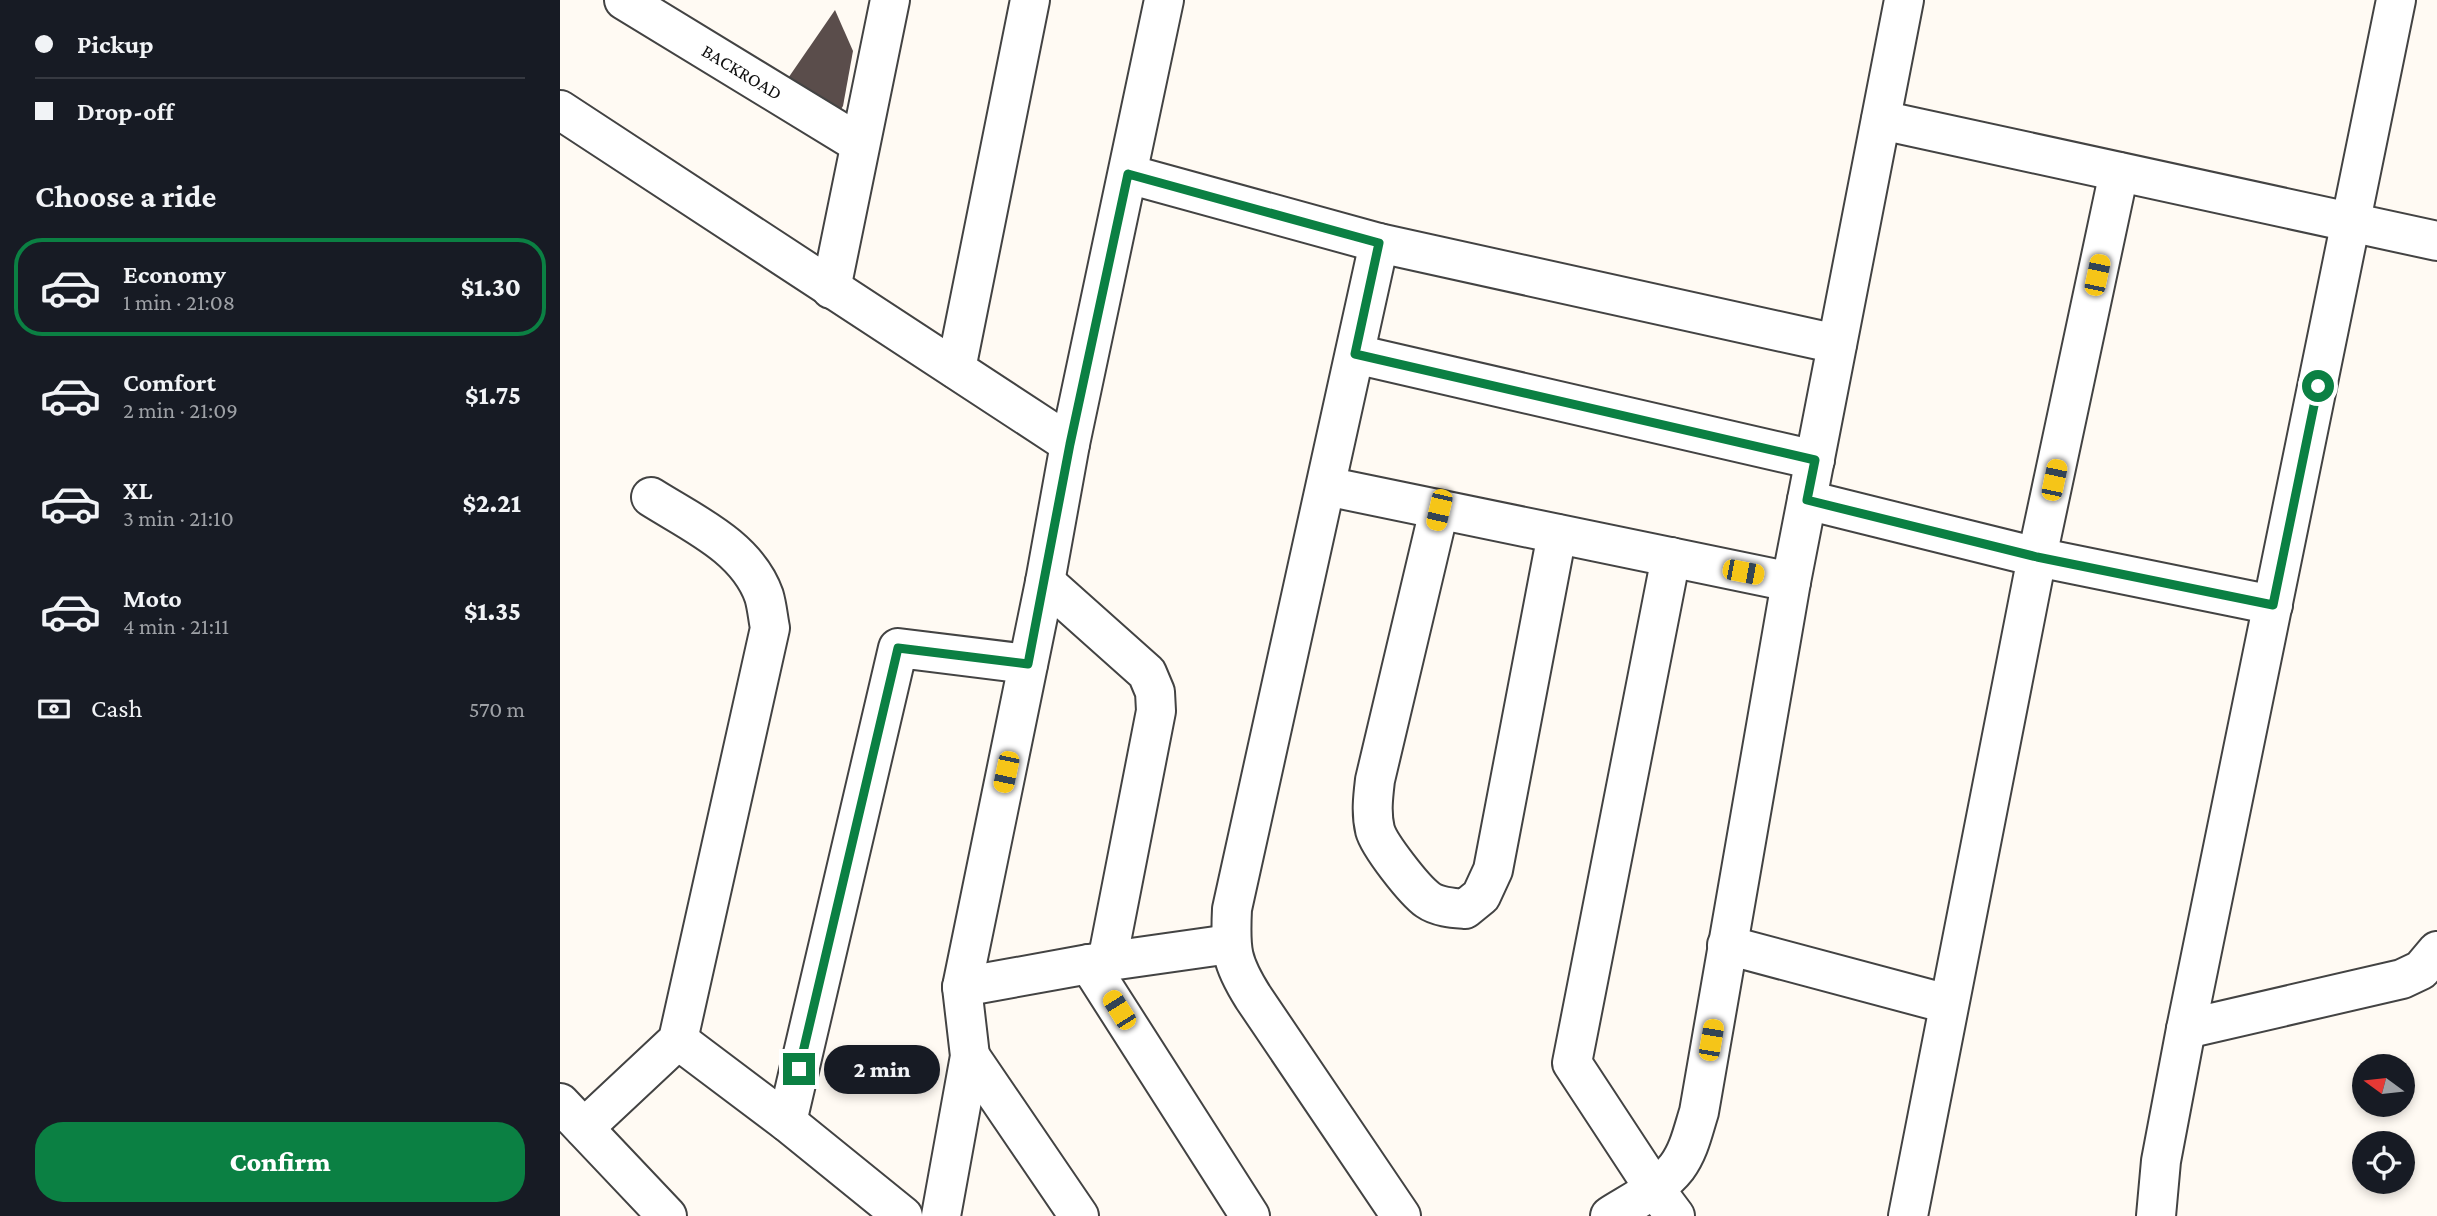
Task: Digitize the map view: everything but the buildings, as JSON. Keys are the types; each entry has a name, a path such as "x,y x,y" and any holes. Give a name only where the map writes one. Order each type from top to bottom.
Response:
{"street":[{"name":"BACKROAD","path":"624,0 860,144"},
{"path":"956,369 1030,0"},
{"path":"941,1216 970,1056 962,987 1045,582 1070,444 1164,0"},
{"path":"1665,1202 1676,1168 1689,1145 1699,1112 1791,582 1904,0"},
{"path":"2156,1216 2161,1161 2186,1030 2396,0"},
{"path":"831,289 860,144 882,4"},
{"path":"560,110 1070,444"},
{"path":"1881,120 2437,241"},
{"path":"1908,1216 2037,557 2119,172"},
{"path":"1128,174 1379,243 1837,344"},
{"path":"1379,243 1232,909 1230,944 1237,971 1253,997 1401,1216"},
{"path":"1355,354 1815,460"},
{"path":"1326,486 1791,582"},
{"path":"651,498 724,543 747,565 764,596 770,628 678,1040 572,1115 667,1216"},
{"path":"1807,500 2037,557 2273,605"},
{"path":"1439,510 1375,780 1372,808 1375,832 1396,865 1428,900 1450,908 1465,909 1480,896 1493,870 1557,534"},
{"path":"1665,1202 1572,1063 1671,557"},
{"path":"1045,582 1147,673 1155,692 1156,711 1098,963 1250,1216"},
{"path":"787,1122 898,648 1028,664"},
{"path":"962,987 1098,963 1230,944"},
{"path":"1727,945 1948,1004"},
{"path":"2186,1030 2402,979 2421,970 2437,951"},
{"path":"678,1040 787,1122 904,1216"},
{"path":"970,1056 1079,1216"},
{"path":"1610,1216 1665,1202"}],"route":[{"path":"799,1069 898,648 1028,664 1070,444 1128,174 1379,243 1355,354 1815,460 1807,500 2037,557 2273,605 2318,386"}]}
